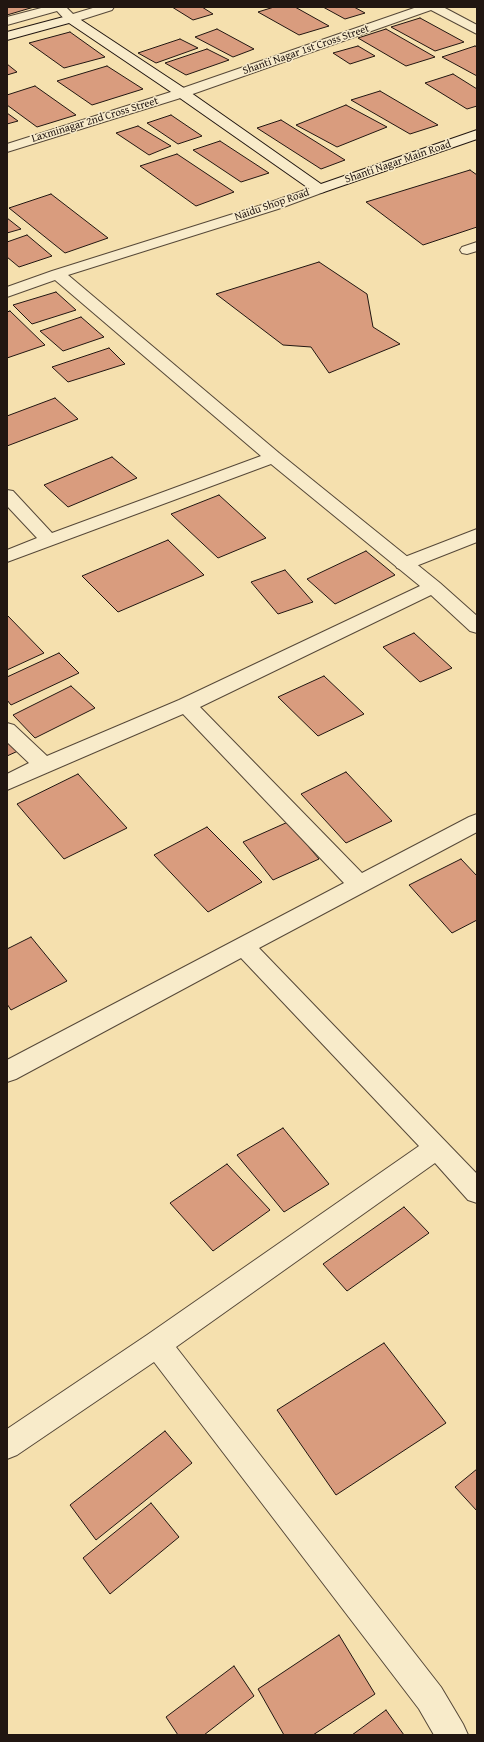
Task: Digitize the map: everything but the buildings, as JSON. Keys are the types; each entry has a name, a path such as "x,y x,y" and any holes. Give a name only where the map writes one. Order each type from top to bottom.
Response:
{"street":[{"path":"7,21 59,7"},
{"name":"Naidu Shop Road","path":"59,7 71,19 182,93 319,189"},
{"path":"7,36 71,19 108,7"},
{"name":"Shanti Nagar 1st Cross Street","path":"182,93 429,7"},
{"path":"434,7 477,30"},
{"name":"Laxminagar 2nd Cross Street","path":"7,148 182,93"},
{"name":"Shanti Nagar Main Road","path":"319,189 477,134"},
{"name":"Naidu Shop Road","path":"7,292 57,274 273,206 319,189"},
{"path":"57,274 273,457 433,587 477,626"},
{"path":"7,556 273,457"},
{"path":"7,495 49,540"},
{"path":"404,564 477,535"},
{"path":"7,783 44,765 186,705 433,587"},
{"path":"186,705 359,884"},
{"path":"7,730 44,765"},
{"path":"7,1072 477,822"},
{"path":"243,946 438,1148 477,1192"},
{"path":"7,1445 157,1344 438,1148"},
{"path":"157,1344 430,1698 452,1735"}]}
